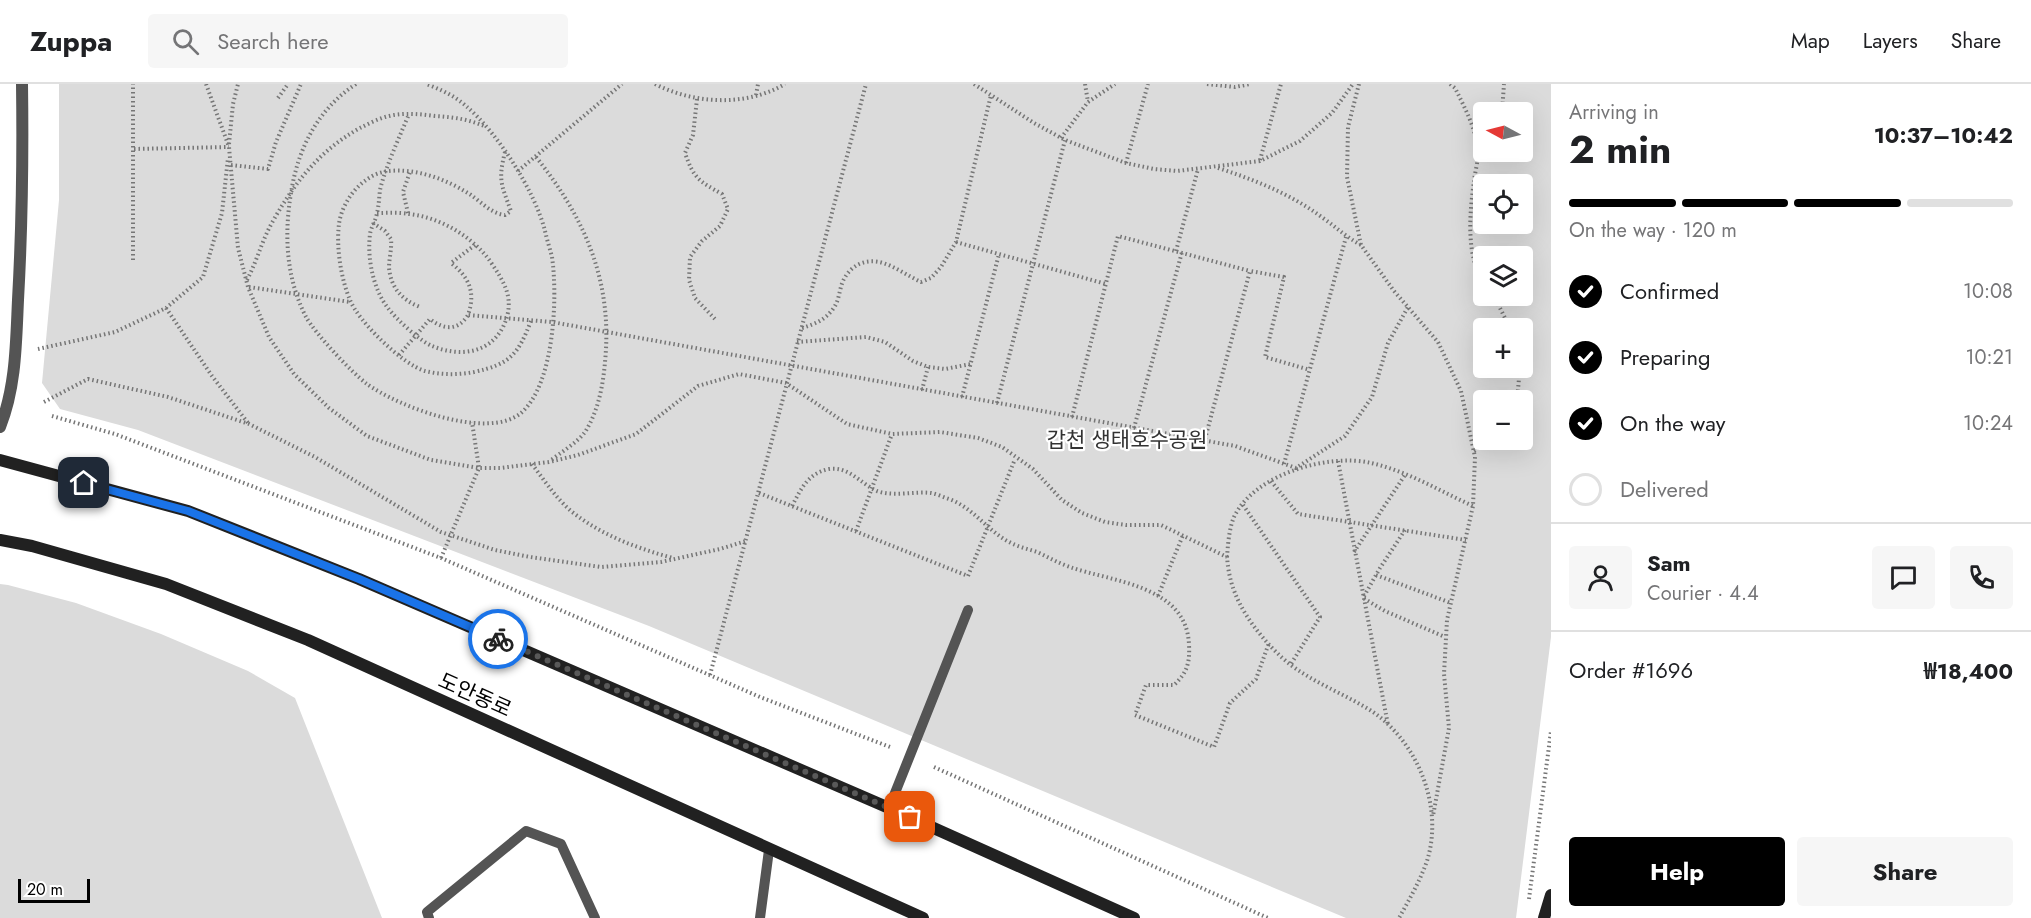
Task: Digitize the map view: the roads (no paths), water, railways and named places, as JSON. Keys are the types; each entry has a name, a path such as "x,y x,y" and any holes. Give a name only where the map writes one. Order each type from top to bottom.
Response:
{"main road":[{"path":"0,460 188,511 359,579 889,808 1134,918"},
{"name":"도안동로","path":"0,540 32,546 165,584 308,640 923,918"},
{"path":"1544,918 1551,895"}],"street":[{"path":"0,427 9,406 17,319 21,237 22,84"}],"lane":[{"path":"889,808 968,610"},
{"path":"429,918 427,912 526,831 561,844 595,918"},
{"path":"760,918 769,850"}],"park label":[{"name":"갑천 생태호수공원","path":"1127,440"}]}
